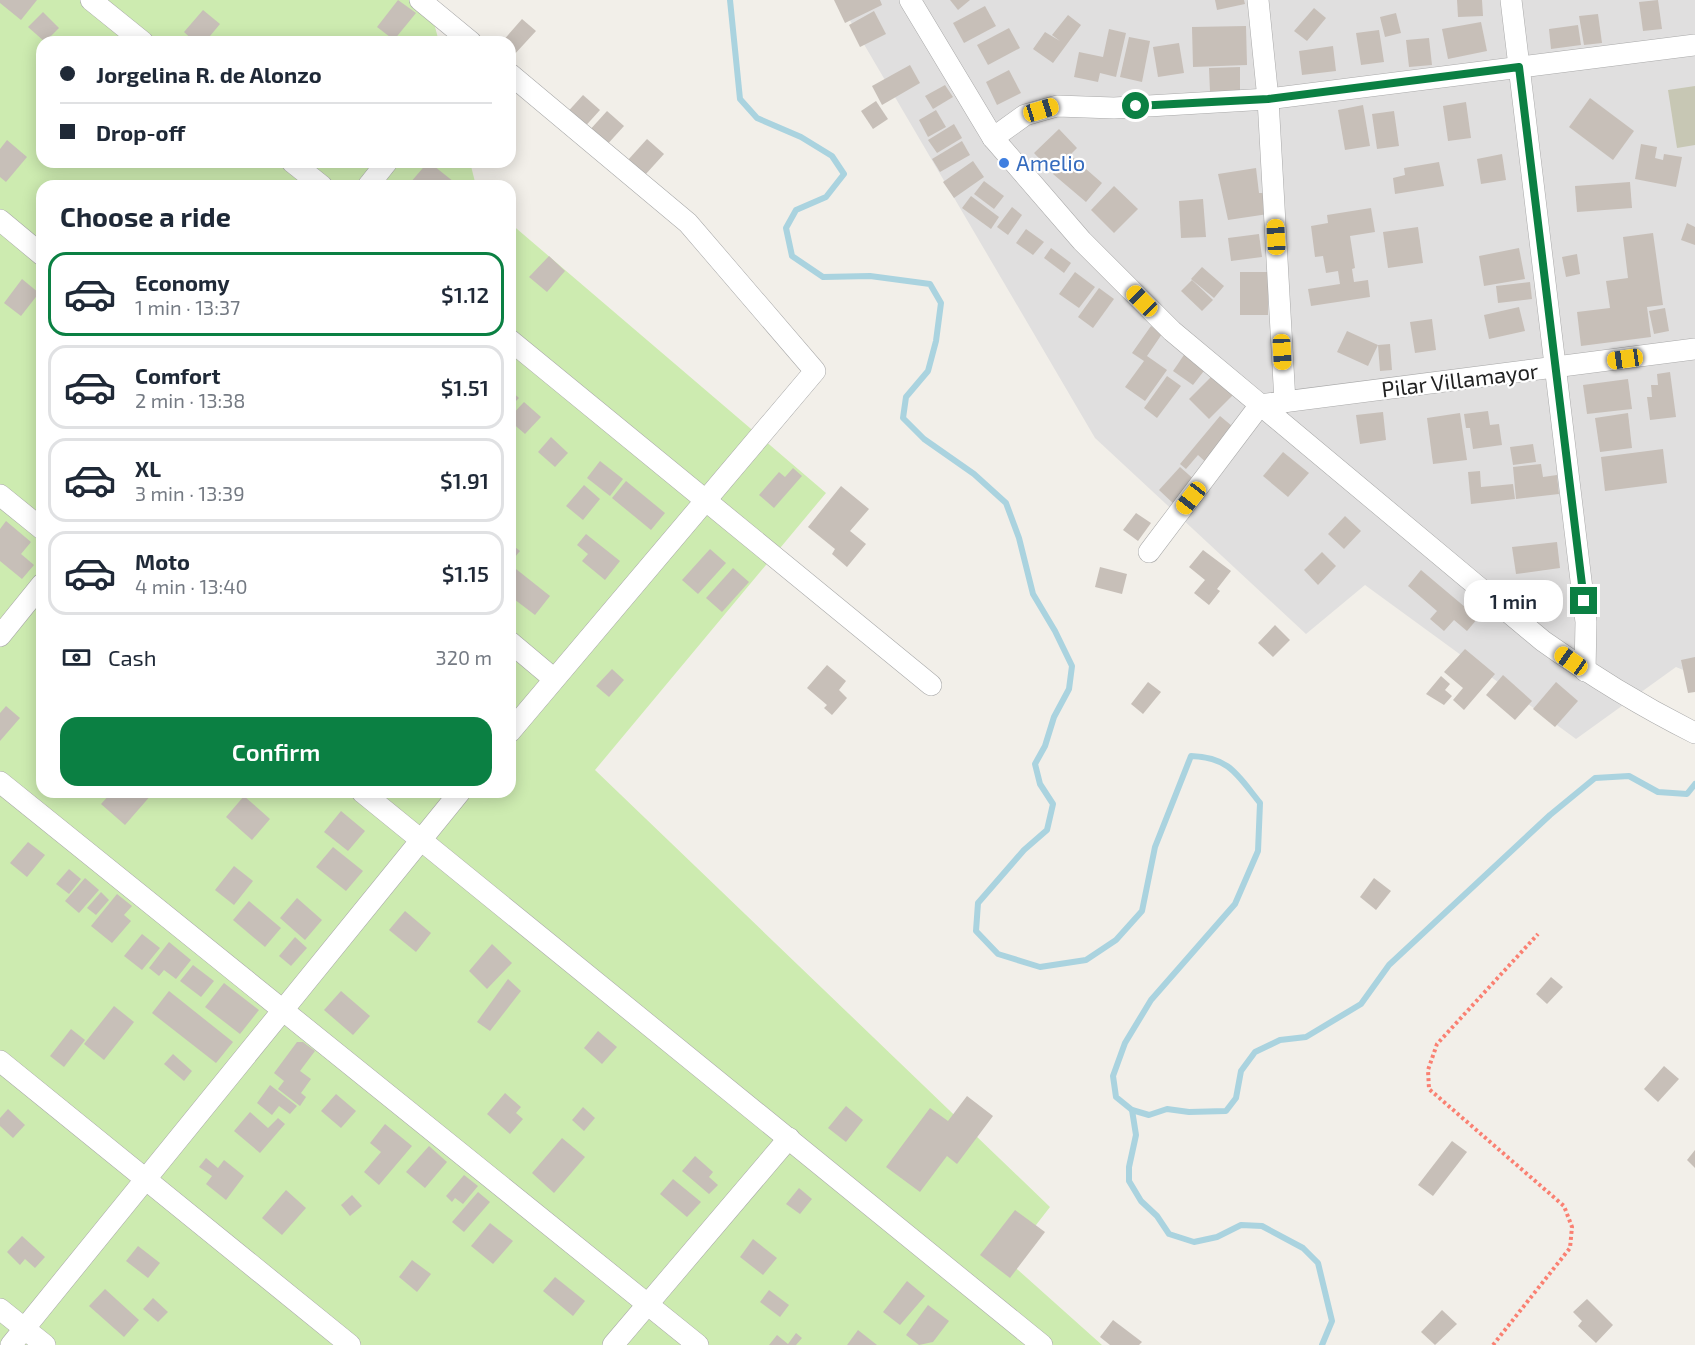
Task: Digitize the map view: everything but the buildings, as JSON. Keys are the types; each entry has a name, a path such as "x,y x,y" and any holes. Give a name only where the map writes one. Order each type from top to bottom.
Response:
{"street":[{"path":"91,0 136,36"},
{"path":"420,0 464,36"},
{"path":"910,0 993,138 1082,241 1172,331 1543,642 1648,710 1695,733"},
{"path":"1258,0 1268,99 1285,402"},
{"path":"1511,0 1586,622 1585,671"},
{"path":"993,138 1025,115 1057,105 1114,108 1268,99 1695,45"},
{"path":"516,79 688,223 815,371 516,725"},
{"path":"300,168 314,180"},
{"path":"373,180 382,168"},
{"path":"0,220 36,250"},
{"path":"516,345 931,685"},
{"name":"Pilar Villamayor","path":"1260,405 1695,349"},
{"path":"1149,552 1260,405"},
{"path":"0,495 36,524"},
{"path":"0,636 36,591"},
{"path":"516,647 554,679"},
{"path":"0,782 698,1345"},
{"path":"369,798 1042,1345"},
{"path":"11,1345 455,798"},
{"path":"0,1061 350,1345"},
{"path":"613,1345 789,1138"},
{"path":"0,1309 45,1345"}],"path":[{"path":"1493,1345 1570,1248 1572,1227 1564,1206 1429,1089 1428,1070 1437,1044 1538,933"}],"shaded area":[{"path":"838,0 1695,0 1695,675 1676,667 1576,739 1365,585 1306,634 1095,438"},
{"path":"1695,86 1695,145 1677,148 1668,90"}],"green space":[{"path":"0,0 428,0 437,36 36,36 36,168 472,168 474,180 36,180 36,798 516,798 516,228 826,493 595,770 1050,1207 1008,1261 1102,1345 0,1345"}],"waterway":[{"path":"730,0 740,99 757,118 801,137 832,156 844,174 826,197 796,210 786,228 792,256 823,277 870,276 930,284 941,303 936,341 928,371 906,397 903,418 924,439 974,474 1006,503 1019,538 1033,594 1072,666 1069,689 1054,717 1045,746 1035,764 1040,784 1053,804 1047,830 1024,850 978,903 976,931 998,954 1040,967 1086,960 1116,940 1142,911 1155,847 1191,756 1204,757 1224,764 1239,777 1260,803 1258,851 1235,904 1151,1000 1125,1043 1113,1076 1116,1097 1132,1110 1149,1115 1167,1109 1189,1112 1226,1111 1236,1098 1241,1071 1255,1052 1280,1040 1306,1037 1361,1004 1389,965 1550,815 1595,778 1629,776 1658,792 1687,794 1695,784"},
{"path":"1132,1110 1136,1135 1129,1167 1129,1181 1141,1201 1157,1216 1169,1234 1194,1242 1217,1237 1241,1225 1262,1226 1303,1248 1318,1263 1332,1321 1322,1345"}],"place":[{"name":"Amelio","path":"1004,163"}],"route":[{"path":"1136,106 1268,99 1519,67 1584,601"}]}
